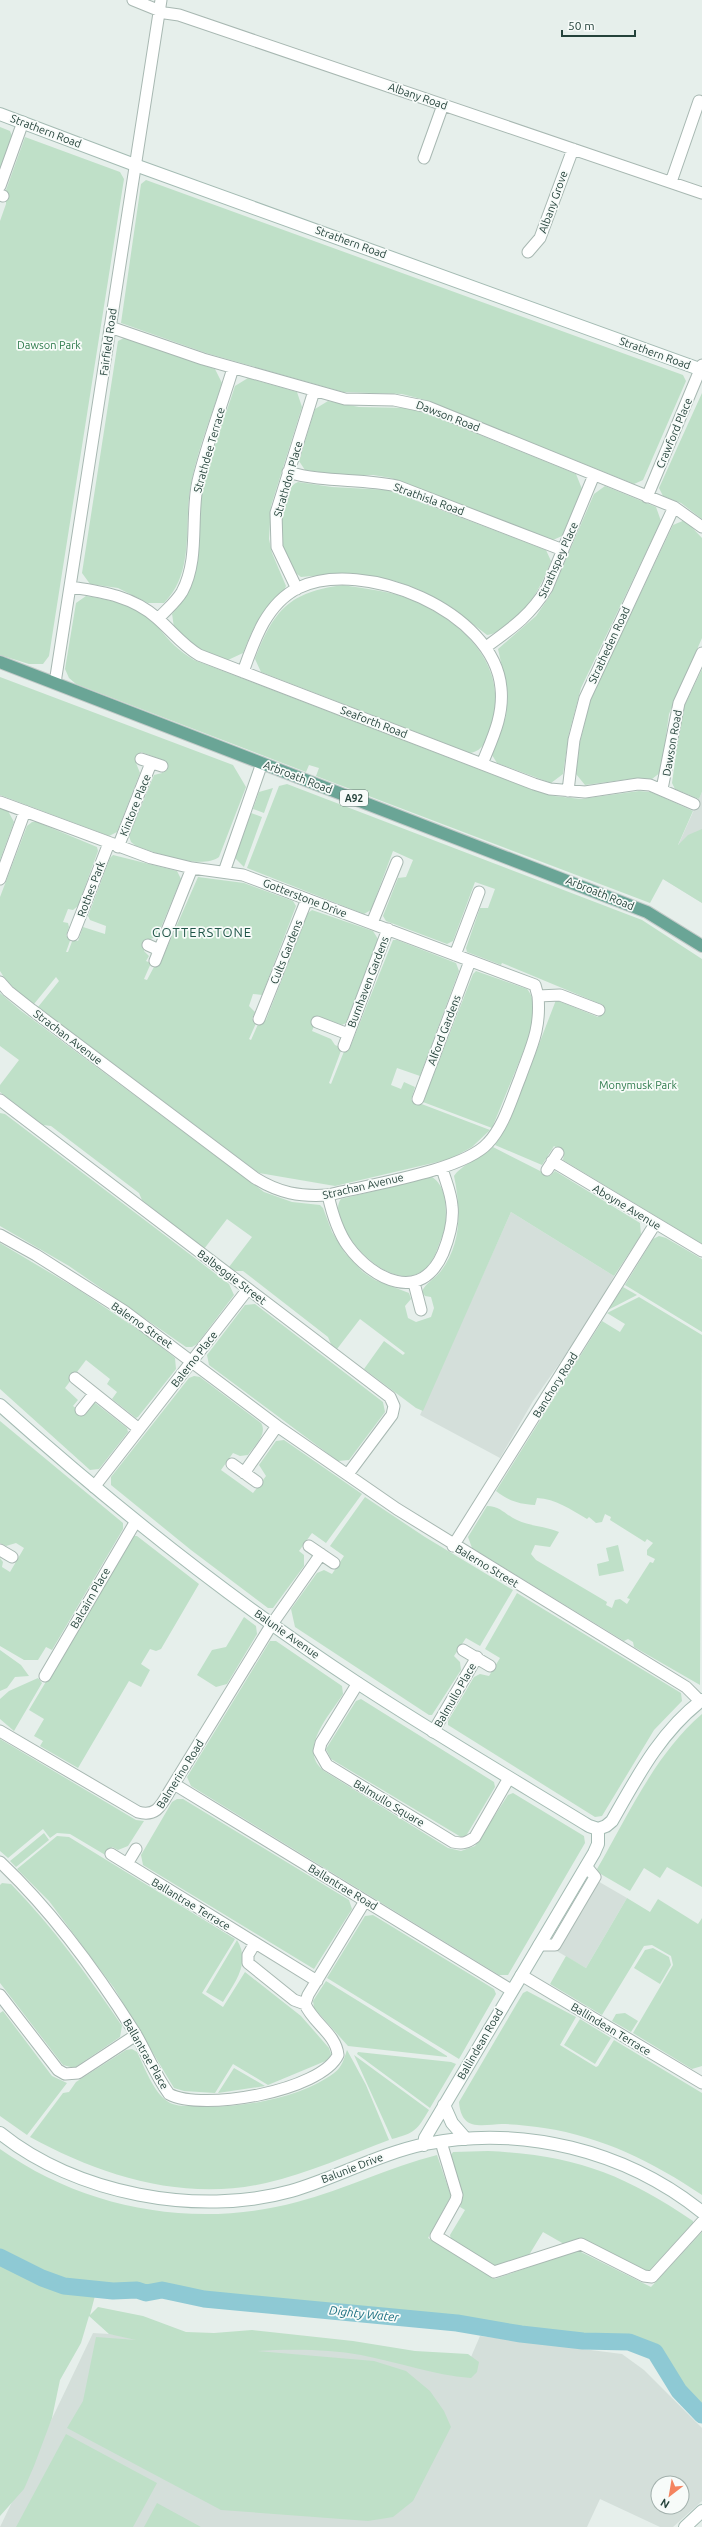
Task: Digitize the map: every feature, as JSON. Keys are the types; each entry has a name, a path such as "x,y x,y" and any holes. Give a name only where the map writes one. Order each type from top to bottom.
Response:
{"main road":[{"name":"Arbroath Road","path":"0,662 647,912 702,946"}],"street":[{"name":"Albany Road","path":"133,0 160,5 443,105 702,193"},
{"name":"Fairfield Road","path":"55,684 160,5"},
{"path":"671,182 699,100"},
{"path":"424,158 443,105"},
{"name":"Strathern Road","path":"0,114 135,165 702,368"},
{"path":"1,192 23,122"},
{"name":"Albany Grove","path":"528,252 540,238 573,149"},
{"name":"Dawson Road","path":"110,327 233,368 345,399 411,402 674,507 690,516 702,527"},
{"name":"Strathdee Terrace","path":"158,619 182,592 189,577 192,561 193,515 198,480 233,368"},
{"name":"Crawford Place","path":"647,497 702,368"},
{"name":"Strathdon Place","path":"297,589 282,562 277,547 275,529 276,513 314,390"},
{"name":"Strathisla Road","path":"288,472 321,480 378,482 397,486 563,550"},
{"name":"Strathspey Place","path":"486,647 522,622 536,606 547,588 594,475"},
{"name":"Stratheden Road","path":"568,791 574,740 585,698 674,507"},
{"path":"243,672 259,631 267,616 297,589 315,582 335,579 382,585 410,593 457,618 473,631 486,647 496,666 502,688 501,709 497,728 482,764"},
{"name":"Seaforth Road","path":"71,588 112,594 128,599 158,619 187,648 243,672 534,784 568,791 585,792 638,784 662,789 694,804"},
{"name":"Dawson Road","path":"662,789 679,702 702,653"},
{"name":"Kintore Place","path":"113,845 151,763"},
{"path":"224,872 262,763"},
{"name":"Gotterstone Drive","path":"0,802 151,858 192,868 243,875 535,985 538,996"},
{"path":"0,879 25,811"},
{"name":"Rothes Park","path":"74,935 113,845"},
{"path":"372,923 397,862"},
{"path":"155,961 192,868"},
{"path":"455,955 479,892"},
{"name":"Cults Gardens","path":"259,1019 307,899"},
{"name":"Burnhaven Gardens","path":"344,1046 388,929"},
{"path":"148,945 159,950"},
{"name":"Alford Gardens","path":"418,1099 470,960"},
{"name":"Strachan Avenue","path":"0,982 8,991 32,1010 255,1178 286,1194 306,1197 328,1195 442,1168 454,1164 478,1152 488,1143 503,1120 537,1033 540,1018 538,996"},
{"path":"538,996 560,995 599,1010"},
{"path":"253,1001 264,1006"},
{"name":"Burnhaven Gardens","path":"317,1022 348,1034"},
{"name":"Balbeggie Street","path":"0,1100 390,1397 394,1406 392,1415 348,1474"},
{"name":"Aboyne Avenue","path":"552,1161 702,1251"},
{"path":"328,1195 336,1226 348,1246 364,1263 380,1275 397,1282 414,1283 428,1275 439,1261 452,1225 452,1206 442,1168"},
{"name":"Banchory Road","path":"453,1546 655,1224"},
{"name":"Balerno Street","path":"0,1236 36,1255 124,1311 277,1426 453,1546 686,1687 701,1700"},
{"path":"414,1283 421,1310"},
{"name":"Balerno Place","path":"94,1487 248,1289"},
{"path":"75,1378 139,1429"},
{"path":"81,1410 94,1394"},
{"name":"Balunie Avenue","path":"0,1405 94,1487 206,1576 272,1624 358,1684 433,1732 589,1826 598,1829"},
{"path":"244,1473 277,1426"},
{"path":"232,1464 257,1482"},
{"name":"Balcairn Place","path":"45,1676 136,1520"},
{"path":"309,1546 334,1563"},
{"path":"0,1550 12,1557"},
{"name":"Balmerino Road","path":"0,1731 138,1812 146,1814 158,1810 272,1624 321,1554"},
{"name":"Balmullo Place","path":"463,1650 490,1666"},
{"name":"Balmullo Place","path":"433,1732 477,1658"},
{"name":"Balmullo Square","path":"358,1684 321,1743 319,1751 327,1765 453,1842 461,1844 468,1842 474,1836 509,1778"},
{"path":"598,1829 606,1826 612,1821 661,1740 679,1720 701,1700"},
{"name":"Ballantrae Road","path":"174,1784 511,1990"},
{"name":"Ballindean Road","path":"424,2144 425,2138 511,1990 586,1866 598,1844 598,1829"},
{"path":"127,1864 136,1849"},
{"name":"Ballantrae Terrace","path":"111,1854 317,1981"},
{"path":"539,1945 555,1945 595,1877 586,1866"},
{"name":"Ballantrae Place","path":"2,1868 43,1907 77,1949 136,2035 169,2094 182,2099 211,2101 244,2098 297,2084 328,2068 335,2062 338,2055 334,2042 308,2012 305,2004"},
{"path":"255,1943 248,1955 248,1963 294,2000 305,2004 317,1981 365,1901"},
{"name":"Ballindean Terrace","path":"521,1975 702,2082"},
{"path":"0,1995 58,2070 65,2074 78,2073 136,2035"},
{"path":"444,2105 452,2123 466,2139"},
{"name":"Balunie Drive","path":"0,2133 38,2157 71,2174 105,2186 169,2199 212,2202 250,2199 290,2191 397,2151 424,2144 466,2139 503,2138 538,2141 601,2156 660,2182 702,2212"},
{"path":"441,2142 457,2195 436,2236 494,2272 581,2244 644,2276 652,2277 702,2222"},
{"path":"685,2527 702,2511"}],"shaded area":[{"path":"702,792 702,903 663,879"},
{"path":"511,1212 614,1276 597,1310 533,1401 500,1458 420,1415"},
{"path":"589,1876 627,1898 586,1968 548,1946"},
{"path":"93,2333 471,2357 480,2336 622,2354 644,2370 702,2428 702,2501 690,2512 690,2475 650,2475 650,2515 686,2515 673,2527 660,2527 600,2499 587,2527 0,2527"}],"green space":[{"path":"0,127 10,131 12,136 0,169"},
{"name":"Dawson Park","path":"25,137 120,172 124,179 49,656 43,664 29,664 0,655 0,221 6,204 6,190"},
{"path":"146,180 683,375 686,381 643,480 634,484 425,400 402,394 343,392 206,353 121,323 141,184"},
{"path":"124,338 215,369 222,383 202,442 192,479 189,495 185,560 181,575 174,590 164,603 148,603 118,588 90,584 82,573 118,341"},
{"path":"248,378 297,392 302,407 271,506 269,539 272,553 286,586 262,614 243,653 228,660 206,652 185,640 175,629 172,614 183,600 190,587 194,573 197,559 201,498 216,442 235,386"},
{"path":"702,393 702,519 681,503 663,496 659,488"},
{"path":"328,401 359,407 409,408 436,417 576,474 582,489 562,536 553,540 391,478 373,475 341,475 305,470 299,461 315,409"},
{"path":"298,482 332,487 388,490 546,550 551,561 539,588 522,611 502,629 487,635 451,607 417,589 395,581 346,573 301,577 297,574 283,546 281,530 284,501 292,486"},
{"path":"605,486 656,507 661,521 581,688 569,733 563,774 551,783 497,763 492,755 506,716 508,694 498,649 536,616 551,594 594,494"},
{"path":"685,520 702,538 702,638 669,714 661,772 652,779 637,778 585,785 576,774 580,742 591,698 673,525"},
{"path":"343,585 370,589 406,598 433,610 466,635 479,650 488,667 494,685 495,705 491,727 482,747 479,750 470,753 261,672 255,659 269,628 286,606 309,593 324,588"},
{"path":"86,596 125,605 143,614 158,627 174,645 194,660 533,790 554,796 581,799 639,791 651,792 693,811 678,845 688,835 702,829 702,903 663,879 650,903 316,776 319,768 309,765 306,772 76,684 69,678 65,669 76,603"},
{"path":"702,669 702,792 699,799 675,789 672,783 682,711"},
{"path":"0,677 233,765 246,787 219,857 211,861 201,862 178,859 136,846 131,842 129,836 154,775 162,773 166,761 141,752 136,763 140,773 117,832 109,836 0,795"},
{"name":"Monymusk Park","path":"287,784 642,920 702,959 702,1244 563,1160 564,1153 554,1146 542,1165 495,1145 509,1122 556,1000 598,1017 603,1005 502,963 501,965 467,952 466,948 480,908 488,908 495,889 475,882 453,941 447,944 386,921 383,916 398,878 406,877 413,860 393,851 371,910 364,914 247,868 279,786"},
{"path":"273,788 264,813 253,809 259,792"},
{"path":"0,808 8,811 14,822 0,860"},
{"path":"251,813 262,817 244,867 235,858"},
{"path":"32,822 37,822 97,847 98,851 78,906 73,910 68,909 63,922 68,923 69,927 66,936 71,938 66,952 68,952 73,939 78,941 83,927 105,934 106,926 90,920 88,916 110,858 113,855 177,871 181,879 157,937 150,939 144,951 149,956 146,961 151,963 144,979 147,980 155,965 159,966 198,877 244,883 293,901 296,906 262,995 253,994 249,1006 255,1012 252,1019 257,1021 249,1039 251,1040 259,1022 266,1020 308,913 312,910 373,931 378,939 346,1023 342,1025 318,1016 312,1031 331,1039 335,1045 342,1048 329,1083 331,1084 345,1049 349,1050 393,940 397,940 456,963 459,971 420,1076 397,1068 391,1085 401,1089 404,1082 415,1087 411,1100 490,1130 472,1147 450,1159 335,1186 259,1173 38,1007 59,981 56,977 34,1004 15,989 3,976 0,971 0,897 27,826"},
{"path":"476,971 527,989 533,1006 528,1040 492,1128 423,1102 473,974"},
{"path":"0,993 20,1010 264,1192 292,1202 320,1205 323,1208 332,1232 345,1253 363,1272 375,1280 409,1293 411,1299 405,1306 408,1318 416,1322 431,1317 434,1308 431,1297 425,1296 422,1292 425,1286 439,1274 453,1249 458,1225 458,1201 454,1176 461,1169 493,1147 550,1176 555,1171 640,1223 641,1235 614,1276 511,1212 423,1411 416,1408 364,1369 384,1341 403,1355 405,1353 360,1319 337,1349 331,1344 328,1337 243,1271 234,1271 229,1267 252,1237 227,1219 204,1249 142,1200 139,1193 51,1126 43,1125 0,1092 0,1085 19,1060 0,1046"},
{"path":"0,1113 5,1114 229,1284 234,1295 197,1344 192,1347 186,1347 69,1266 0,1226"},
{"path":"432,1177 437,1181 443,1191 446,1209 444,1232 437,1250 424,1270 407,1276 389,1272 371,1261 355,1245 344,1227 338,1211 341,1199"},
{"path":"659,1236 666,1238 702,1259 702,1332 625,1285 653,1239"},
{"path":"0,1243 79,1290 149,1337 175,1358 176,1369 136,1418 112,1399 117,1392 107,1384 110,1379 86,1360 65,1388 78,1400 73,1406 84,1414 94,1402 127,1428 128,1432 99,1469 90,1470 0,1389"},
{"path":"623,1287 637,1295 608,1310"},
{"path":"639,1297 702,1335 700,1685 634,1647 633,1642 628,1639 624,1641 472,1548 468,1537 487,1506 496,1507 522,1522 559,1532 550,1547 535,1545 531,1554 536,1560 607,1602 606,1605 612,1608 615,1600 620,1599 627,1604 630,1599 627,1598 650,1562 653,1563 655,1559 647,1555 647,1550 653,1543 647,1539 645,1542 610,1520 611,1517 605,1514 602,1522 596,1523 589,1517 587,1519 563,1505 550,1500 537,1498 535,1505 524,1504 510,1500 496,1491 602,1321 620,1332 625,1324 607,1313"},
{"path":"255,1304 383,1402 385,1412 349,1460 338,1461 209,1365 207,1355 245,1305"},
{"path":"194,1376 200,1377 261,1423 263,1427 262,1436 248,1455 240,1456 233,1453 221,1470 253,1493 266,1476 259,1465 276,1441 284,1440 362,1494 326,1543 312,1533 299,1551 304,1555 304,1566 273,1608 268,1608 191,1550 111,1485 111,1477 189,1378"},
{"path":"0,1421 123,1523 123,1529 52,1650 46,1647 38,1660 24,1660 0,1646 0,1558 3,1562 2,1567 10,1572 24,1548 16,1543 6,1546 0,1543"},
{"path":"365,1497 425,1537 513,1590 480,1646 466,1638 454,1656 460,1662 461,1670 432,1715 429,1715 295,1627 291,1609 317,1573 324,1570 332,1574 344,1556 330,1546"},
{"path":"133,1536 137,1536 199,1584 161,1649 156,1651 150,1649 141,1664 150,1670 141,1687 129,1681 78,1768 40,1746 43,1741 34,1736 44,1719 29,1710"},
{"path":"618,1545 624,1571 599,1576 597,1564 609,1561 606,1548"},
{"path":"517,1593 681,1693 682,1701 654,1730 602,1816 595,1817 448,1725 448,1721 474,1677 480,1674 489,1676 500,1658 485,1649"},
{"path":"244,1617 256,1626 257,1634 227,1684 216,1687 197,1675 212,1650 226,1647"},
{"path":"270,1641 276,1641 342,1686 343,1694 324,1722 314,1743 316,1763 324,1771 448,1848 461,1851 475,1846 508,1795 513,1793 584,1836 585,1843 508,1975 499,1975 191,1786 187,1777"},
{"path":"0,1650 21,1665 29,1676 15,1677 7,1688 0,1691"},
{"path":"38,1678 42,1683 14,1731 0,1719 0,1699 9,1691"},
{"path":"361,1699 494,1782 495,1787 466,1836 461,1837 331,1759 326,1749 356,1701"},
{"path":"702,1714 702,1887 667,1867 660,1878 644,1868 630,1891 599,1873 597,1869 631,1807 656,1767 685,1730"},
{"path":"0,1739 136,1820 144,1821 128,1846 118,1850 112,1847 107,1856 70,1834 57,1833 50,1838 43,1829 8,1858 0,1851"},
{"path":"177,1799 183,1799 349,1900 352,1909 314,1969 143,1865 141,1855 172,1802"},
{"path":"44,1833 49,1840 16,1867 10,1861"},
{"path":"57,1836 69,1837 235,1939 202,1993 223,2007 245,1972 301,2016 329,2048 331,2054 328,2060 268,2085 233,2064 215,2093 184,2091 174,2088 114,1988 49,1901 17,1869"},
{"path":"2,1883 11,1884 42,1918 83,1971 122,2026 120,2037 74,2068 63,2065 0,1983 0,1885"},
{"path":"627,1898 650,1912 658,1899 698,1924 702,1918 702,2066 692,2069 633,2033 673,1965 671,1956 652,1945 644,1946 602,2015 550,1984 566,1956 586,1968"},
{"path":"373,1915 494,1989 496,1994 459,2059 327,1978 365,1916"},
{"path":"237,1940 241,1948 242,1964 236,1980 223,2002 206,1992"},
{"path":"653,1948 669,1957 671,1965 660,1984 634,1968 645,1950"},
{"path":"326,1981 447,2057 348,2046 314,2008 313,2001"},
{"path":"527,1991 576,2017 560,2045 596,2067 614,2040 702,2093 702,2195 665,2172 627,2152 607,2144 566,2132 544,2128 507,2124 477,2125 469,2123 464,2118 460,2111 459,2102 523,1993"},
{"path":"3,2011 52,2076 67,2083 27,2135 0,2116 0,2013"},
{"path":"625,2013 638,2021 631,2032 612,2021 616,2014"},
{"path":"580,2019 611,2038 595,2064 564,2045"},
{"path":"132,2049 137,2052 150,2079 162,2097 167,2101 179,2105 208,2107 266,2101 303,2090 320,2082 337,2071 347,2050 366,2085 389,2140 282,2179 236,2188 205,2189 174,2187 144,2182 115,2174 57,2151 30,2137 63,2093 69,2092 76,2082 126,2050"},
{"path":"358,2052 451,2062 456,2064 430,2108 357,2054"},
{"path":"354,2055 429,2110 415,2130 406,2135 392,2139"},
{"path":"234,2068 265,2086 218,2093"},
{"path":"0,2149 33,2170 68,2187 105,2200 143,2208 181,2213 220,2214 259,2210 297,2202 437,2155 451,2196 428,2238 495,2279 577,2250 651,2287 702,2232 702,2410 669,2376 655,2352 629,2342 583,2341 521,2334 457,2323 204,2299 162,2290 146,2293 137,2290 113,2291 97,2288 90,2315 98,2307 143,2316 186,2332 214,2333 252,2330 353,2341 415,2351 468,2354 479,2362 477,2372 471,2378 429,2371 361,2355 296,2350 257,2351 374,2361 406,2371 430,2391 444,2411 451,2427 413,2501 393,2517 368,2521 221,2510 67,2428 83,2401 96,2337 136,2340 109,2334 89,2316 81,2343 60,2380 52,2418 24,2489 0,2516"},
{"path":"488,2151 519,2153 546,2157 572,2162 596,2170 643,2190 693,2221 693,2223 648,2272 564,2244 543,2232 529,2255 495,2266 451,2239 450,2235 465,2210 460,2207 463,2197 451,2155 453,2152"},
{"path":"66,2434 157,2483 133,2527 16,2527"},
{"path":"157,2503 201,2527 144,2527"}],"waterway":[{"name":"Dighty Water","path":"0,2257 42,2278 64,2286 113,2291 137,2290 146,2293 162,2290 204,2299 457,2323 521,2334 583,2341 629,2342 655,2352 679,2391 702,2415"}],"district":[{"name":"GOTTERSTONE","path":"202,932"}]}
